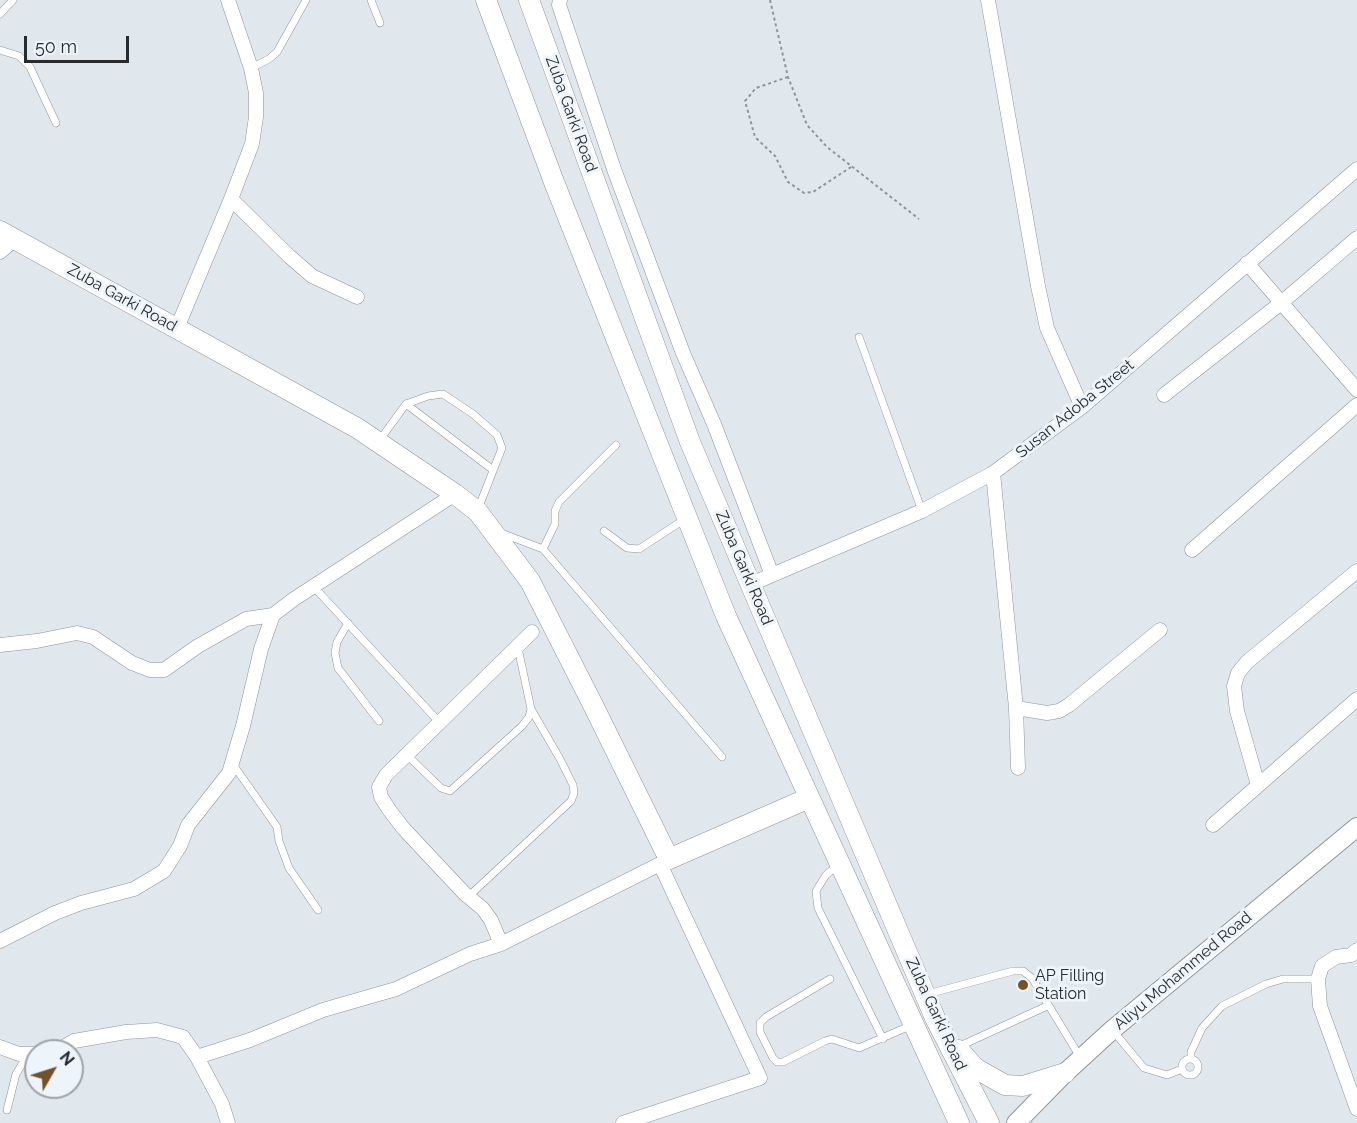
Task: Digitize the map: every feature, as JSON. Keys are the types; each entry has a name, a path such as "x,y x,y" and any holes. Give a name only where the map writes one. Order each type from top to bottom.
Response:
{"main road":[{"name":"Zuba Garki Road","path":"486,0 554,182 726,616 959,1123"},
{"name":"Zuba Garki Road","path":"529,0 690,442 935,1018 989,1123"},
{"name":"Zuba Garki Road","path":"5,241 177,328 357,428 455,494 477,512 530,581 664,862"},
{"path":"664,862 810,798"},
{"path":"935,1018 975,1068 1005,1085 1023,1086 1065,1073"}],"street":[{"path":"177,328 252,144 256,117 256,93 228,0"},
{"path":"560,0 559,5 615,172 683,353 722,444 772,575"},
{"path":"987,0 1047,328 1082,407"},
{"name":"Susan Adoba Street","path":"751,584 922,511 993,473 1082,407 1357,169"},
{"path":"231,199 312,276 357,297"},
{"path":"1164,395 1281,303 1357,237"},
{"path":"1247,263 1357,390"},
{"path":"1192,550 1357,405"},
{"path":"993,473 1016,708 1018,768"},
{"path":"0,645 77,633 93,637 132,663 150,670 164,670 198,646 246,619 273,615 455,494"},
{"path":"1258,785 1237,711 1234,686 1238,673 1247,662 1357,571"},
{"path":"0,941 64,909 134,889 164,871 180,846 188,825 229,772 261,649 273,615"},
{"path":"1016,708 1047,713 1059,711 1160,630"},
{"path":"501,944 491,920 404,829 381,797 379,787 386,775 532,632"},
{"path":"1214,825 1357,699"},
{"name":"Aliyu Mohammed Road","path":"1016,1123 1065,1073 1112,1030 1357,827"},
{"path":"197,1057 250,1040 323,1010 396,988 471,954 501,944 664,862 760,1078 622,1123"},
{"path":"1355,956 1336,957 1322,966 1318,979 1320,1006 1357,1109"},
{"path":"84,1039 126,1032 157,1030 183,1037 197,1057 222,1104 228,1123"},
{"path":"0,1047 24,1054"}],"lane":[{"path":"0,14 13,0"},
{"path":"250,68 269,59 277,52 306,0"},
{"path":"371,0 380,23"},
{"path":"0,50 19,56 30,67 56,123"},
{"path":"859,338 922,511"},
{"path":"378,442 406,404 428,396 443,394 473,414 497,435 502,448 477,512"},
{"path":"406,404 493,470"},
{"path":"543,549 555,524 555,511 559,502 616,445"},
{"path":"604,531 627,548 639,549 687,518"},
{"path":"490,529 543,549 722,757"},
{"path":"314,586 440,723"},
{"path":"348,623 336,642 335,653 338,668 379,721"},
{"path":"470,897 571,801 574,793 573,785 560,759 531,710 518,648"},
{"path":"407,755 441,788 450,791 522,726 531,710"},
{"path":"232,763 277,826 279,841 289,868 318,910"},
{"path":"840,863 826,875 816,891 818,908 883,1039"},
{"path":"925,994 1013,971 1023,971 1032,978 1047,1006 1081,1058"},
{"path":"830,979 766,1017 760,1023 760,1032 777,1062 783,1062 825,1041 832,1040 859,1048 914,1024"},
{"path":"1191,1059 1191,1052 1202,1028 1222,1006 1266,984 1283,979 1318,979"},
{"path":"957,1047 1047,1006"},
{"path":"1112,1030 1144,1068 1167,1075 1182,1069"},
{"path":"1182,1069 1188,1075 1195,1074 1199,1067 1195,1060 1191,1059"},
{"path":"1182,1069 1184,1062 1191,1059"},
{"path":"7,1110 16,1074 24,1064"}],"path":[{"path":"770,0 788,77 807,125 827,147 919,219"},
{"path":"788,77 756,88 745,101 755,137 775,156 788,182 804,194 813,192 852,167"}],"place":[{"name":"AP Filling Station","path":"1023,985"}]}
